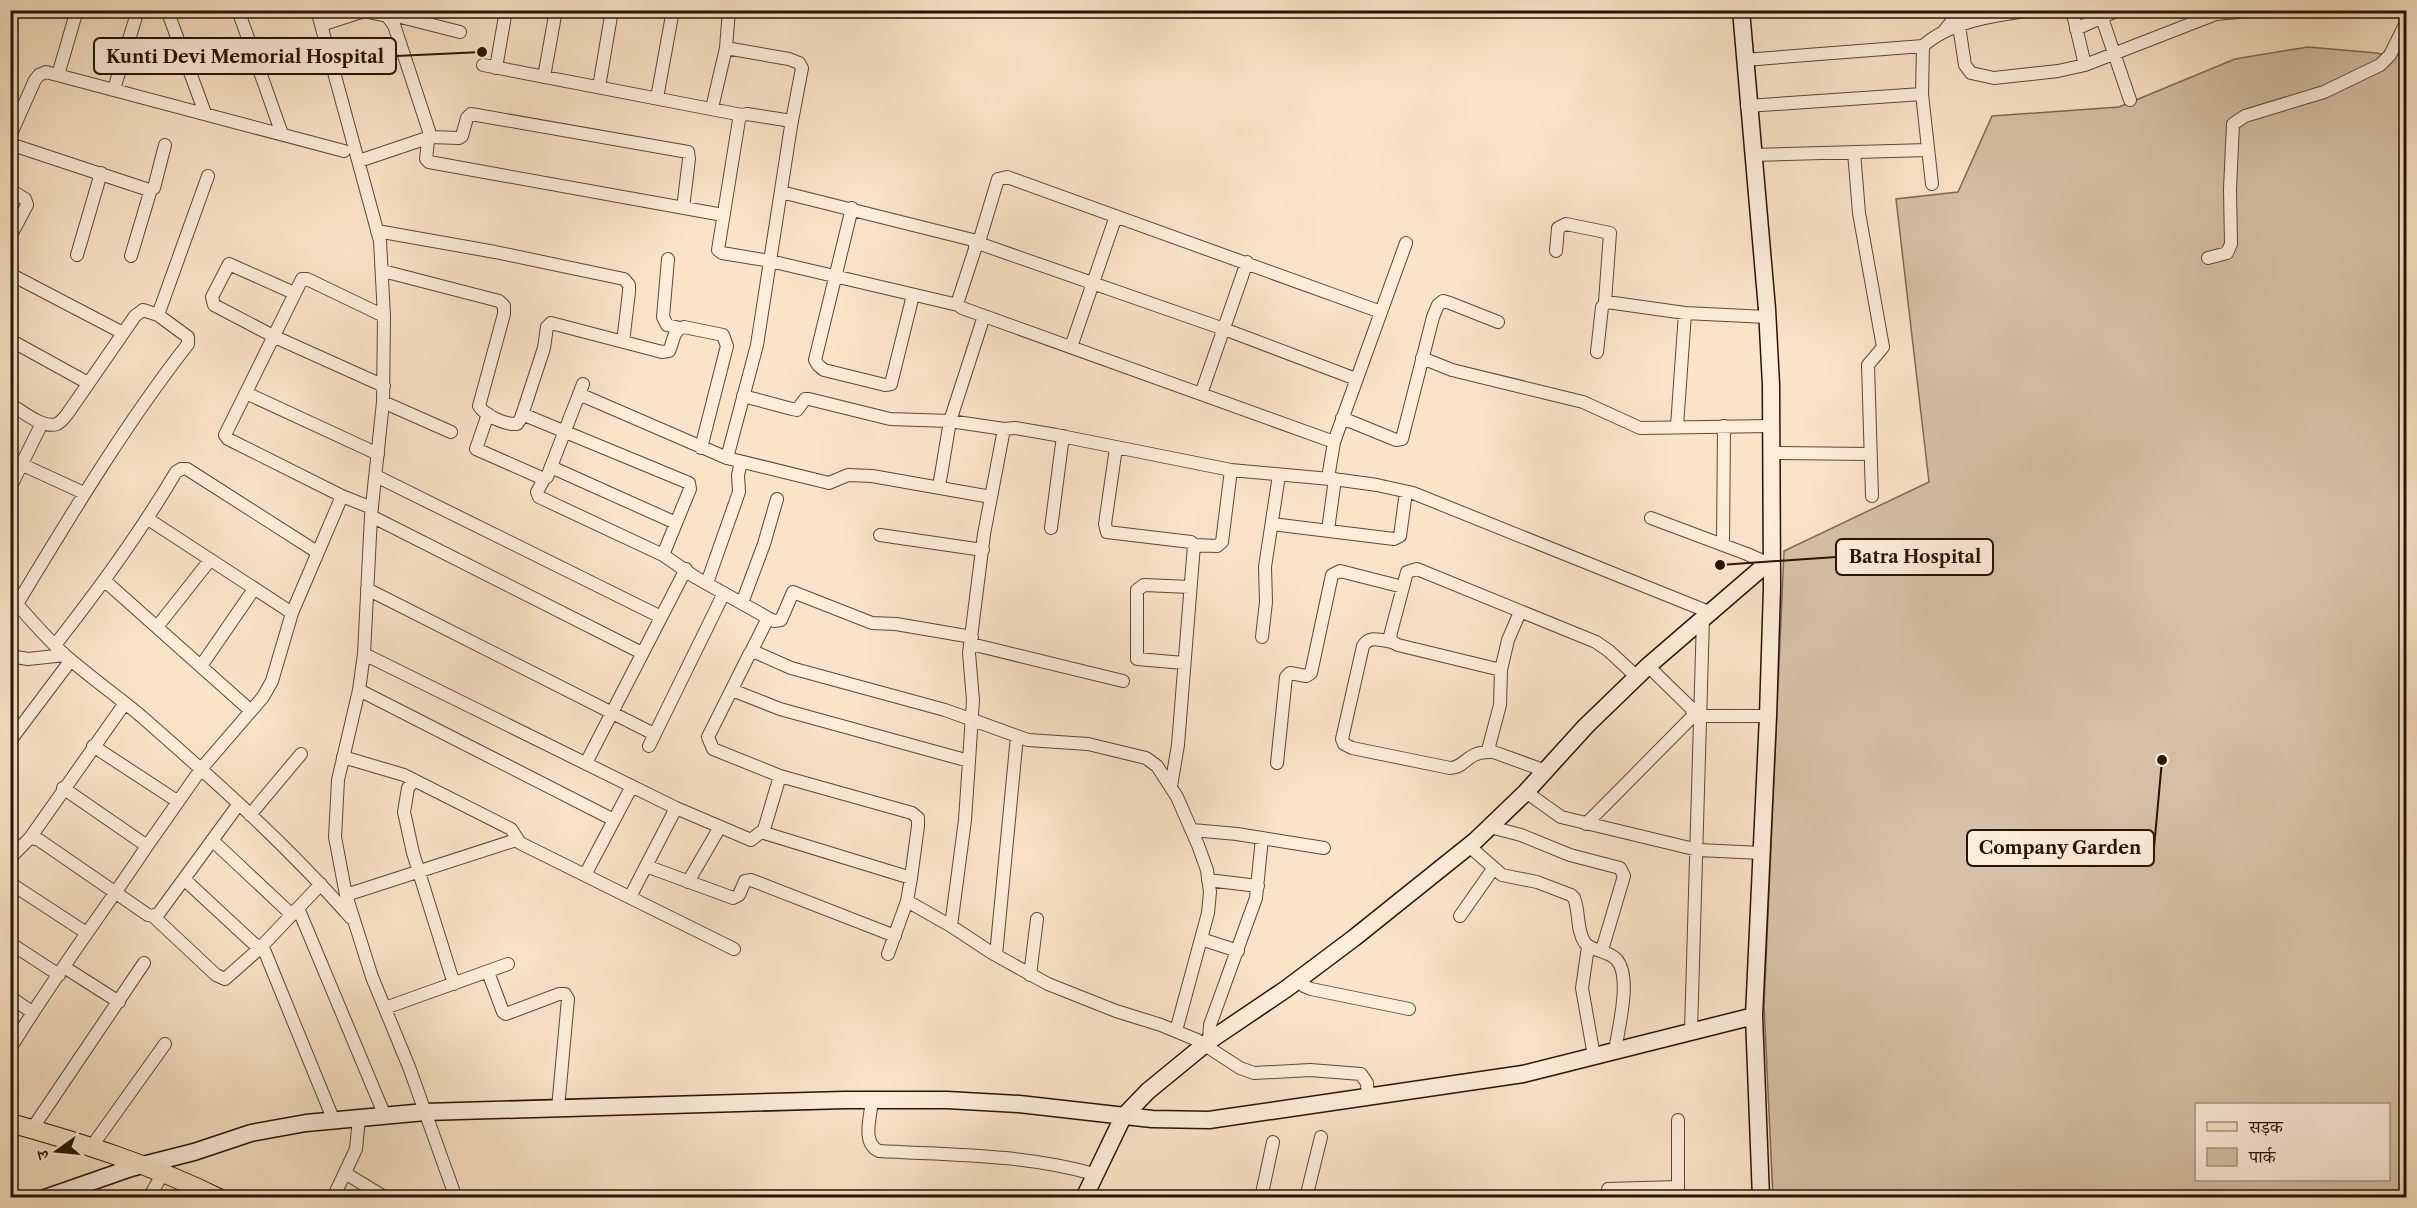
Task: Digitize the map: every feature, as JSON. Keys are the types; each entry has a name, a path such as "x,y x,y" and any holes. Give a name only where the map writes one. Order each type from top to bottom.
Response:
{"main road":[{"path":"10,1123 92,1146 219,1197"},
{"path":"10,1133 137,1166 159,1180 200,1197"}],"street":[{"path":"58,75 77,10"},
{"path":"114,89 138,10"},
{"path":"167,10 205,113"},
{"path":"238,10 282,134"},
{"path":"316,10 377,231 383,271 384,386 372,512 364,654 359,690 338,780 335,837 353,921 456,1197"},
{"path":"496,68 506,10"},
{"path":"544,77 556,10"},
{"path":"599,87 612,10"},
{"path":"657,98 673,10"},
{"path":"712,108 726,48 729,10"},
{"path":"1741,10 1747,106 1767,317 1772,453 1768,716 1754,1016 1761,1197"},
{"path":"1944,32 1960,10"},
{"path":"1744,60 1923,46 1944,32 1959,26 2001,15 2034,10"},
{"path":"2072,10 2085,65"},
{"path":"2076,29 2118,10"},
{"path":"1959,26 1965,65 1971,73 1994,78 2058,71 2085,65 2215,12 2259,10"},
{"path":"321,25 364,11 401,17 460,33"},
{"path":"387,16 394,25 430,137 426,154 429,162 723,215"},
{"path":"2102,18 2130,100"},
{"path":"2208,258 2227,253 2231,244 2230,189 2234,124 2245,116 2324,92 2380,65 2390,55 2406,23"},
{"path":"1923,46 1922,94 1926,150 1932,184"},
{"path":"726,48 789,59 799,63 802,68 757,345 727,458"},
{"path":"483,65 742,115 792,121"},
{"path":"10,136 39,75 46,72 344,151"},
{"path":"1747,106 1922,94"},
{"path":"359,161 430,137 459,138 471,114 688,152 683,208"},
{"path":"742,115 739,120 723,215 718,250 722,253 770,261 958,305 1334,441"},
{"path":"10,144 151,189"},
{"path":"131,256 151,189 154,188 165,145"},
{"path":"1752,156 1926,150"},
{"path":"1854,152 1859,213 1883,347 1868,365 1872,496"},
{"path":"77,255 101,173"},
{"path":"158,315 208,176"},
{"path":"958,305 999,179 1003,177 1247,262 1381,312"},
{"path":"10,190 25,199 27,205 10,237"},
{"path":"781,192 852,208 977,242 1224,329 1356,379"},
{"path":"852,208 815,360 818,365 824,370 885,385 891,384 895,376 913,295"},
{"path":"1071,347 1116,216"},
{"path":"1556,250 1558,228 1561,225 1610,233 1605,302 1602,307 1598,352"},
{"path":"377,231 495,252 624,279 629,285 629,292 623,342"},
{"path":"1328,530 1334,441 1406,243"},
{"path":"668,259 663,317 667,325 723,335 726,339 701,448"},
{"path":"1201,394 1247,262"},
{"path":"294,293 228,264 212,297 214,305 275,337 384,386"},
{"path":"383,271 499,301 504,306 504,314 479,402 483,412 512,424 517,424 522,414 544,348 547,327 551,323 662,352 669,351 676,330 680,328"},
{"path":"10,274 123,333"},
{"path":"384,316 307,279 302,279 226,431 228,439 642,653"},
{"path":"1342,418 1396,440 1402,439 1422,357 1438,305 1443,301 1498,322"},
{"path":"1605,302 1685,313 1767,317"},
{"path":"10,404 42,423 55,425 68,413 135,316 143,310 149,310 158,315 188,337 188,344 141,407 14,600 68,657 201,769 250,815 321,884 353,921"},
{"path":"1677,426 1685,313"},
{"path":"939,487 950,421 984,316"},
{"path":"10,340 88,383"},
{"path":"1422,357 1452,370 1583,402 1640,428 1771,426"},
{"path":"991,497 872,476 848,475 829,483 741,462 701,448 581,389 551,466 537,492 539,497 663,555 774,621 780,620 790,595 797,592 872,623 896,624 971,640 1123,681"},
{"path":"246,393 378,454"},
{"path":"743,396 797,410 805,399 808,399 890,419 950,421 1004,429 1015,428 1231,470 1377,485 1406,492 1706,615"},
{"path":"383,402 451,432"},
{"path":"488,414 476,449 544,479"},
{"path":"522,414 689,483 690,489 663,555"},
{"path":"10,488 42,423"},
{"path":"1723,545 1724,426"},
{"path":"951,926 965,820 972,718 971,640 991,497 1004,429"},
{"path":"1051,528 1063,436"},
{"path":"1116,448 1105,524 1107,532 1191,542 1194,545 1217,546 1222,542 1231,470"},
{"path":"1772,453 1870,454"},
{"path":"707,583 739,492 738,475 741,462"},
{"path":"23,465 84,493"},
{"path":"551,466 676,524"},
{"path":"55,645 105,581 148,519 176,472 188,469 317,552"},
{"path":"1262,637 1266,602 1265,567 1279,475"},
{"path":"376,476 661,616"},
{"path":"1272,524 1398,538 1406,492"},
{"path":"10,1049 85,932 117,892 177,801 251,711 272,681 292,613 342,496"},
{"path":"742,603 764,544 777,499"},
{"path":"1651,518 1769,562"},
{"path":"148,519 292,613"},
{"path":"880,535 983,550"},
{"path":"1171,786 1178,744 1194,545"},
{"path":"157,627 210,560"},
{"path":"1084,1197 1123,1117 1149,1091 1207,1043 1354,938 1490,828 1586,726 1643,671 1769,562"},
{"path":"586,763 686,569"},
{"path":"1392,642 1390,636 1407,572 1417,569 1596,642 1643,671 1698,716"},
{"path":"1277,763 1286,677 1290,673 1306,676 1311,673 1332,575 1340,571 1403,587"},
{"path":"105,581 251,711"},
{"path":"1184,663 1137,659 1137,590 1144,585 1190,587"},
{"path":"201,666 254,589"},
{"path":"367,590 654,734"},
{"path":"649,746 724,593"},
{"path":"1489,752 1488,744 1500,705 1501,670 1508,640 1520,612"},
{"path":"1691,1031 1698,850 1698,716 1706,615"},
{"path":"768,618 708,737 710,744 713,749 780,776 912,813 918,818 907,901 888,954"},
{"path":"1501,670 1392,642 1371,639 1365,641 1342,739 1344,744 1352,748 1450,768 1455,768 1478,752 1489,752 1546,771"},
{"path":"751,652 791,668 972,718 1017,736 1040,741 1088,744 1146,758 1157,766 1171,786 1192,831 1201,854 1210,892 1208,913 1176,1031"},
{"path":"364,654 676,808 751,840 758,832 763,833 911,878"},
{"path":"10,656 28,659 68,657"},
{"path":"10,741 68,657"},
{"path":"359,690 615,820"},
{"path":"732,690 780,710 969,761"},
{"path":"10,858 30,838 124,703"},
{"path":"1586,824 1698,716 1768,716"},
{"path":"996,955 1017,736"},
{"path":"93,746 177,801"},
{"path":"250,815 301,754"},
{"path":"343,757 414,780 511,830 516,840 734,949"},
{"path":"763,833 780,776"},
{"path":"414,780 408,788 404,812 419,872 454,984"},
{"path":"585,875 632,786"},
{"path":"63,788 147,846"},
{"path":"1526,792 1561,817 1586,824 1698,850 1762,853"},
{"path":"153,916 159,913 238,805"},
{"path":"630,897 676,808"},
{"path":"688,882 720,827"},
{"path":"1490,828 1531,838 1570,855 1620,868 1624,876 1602,950"},
{"path":"1192,831 1262,838 1324,848"},
{"path":"30,838 39,840 148,915 153,916 221,979 230,976 260,948 321,884"},
{"path":"1207,1043 1210,1025 1248,925 1258,886 1262,838"},
{"path":"212,840 295,911 385,1116"},
{"path":"346,895 516,840"},
{"path":"1468,846 1493,869 1511,878 1537,882 1571,895 1576,902 1581,934 1588,947 1582,988 1594,1056"},
{"path":"646,866 733,898 739,895 745,881 752,880 895,936"},
{"path":"1460,915 1493,869"},
{"path":"183,879 260,948 268,958 334,1120"},
{"path":"1208,880 1258,886"},
{"path":"10,883 85,932"},
{"path":"907,901 1030,975 1116,1011 1207,1043 1216,1054 1240,1068 1254,1073 1310,1071 1361,1074 1367,1083 1368,1096"},
{"path":"1030,975 1037,919"},
{"path":"1201,939 1238,951"},
{"path":"10,943 119,1002"},
{"path":"1588,947 1602,950 1616,959 1621,966 1624,981 1615,1051"},
{"path":"32,1129 144,963"},
{"path":"385,1008 508,964"},
{"path":"488,972 503,1012 506,1014 559,994 565,994 568,999 558,1108"},
{"path":"1298,980 1311,989 1408,1009"},
{"path":"10,997 32,1012"},
{"path":"45,1197 137,1166 194,1152 251,1133 334,1120 425,1112 947,1100 1019,1104 1123,1117 1178,1121 1209,1120 1523,1074 1754,1016"},
{"path":"92,1146 165,1044"},
{"path":"872,1100 868,1140 871,1147 879,1151 975,1155 1034,1161 1094,1174"},
{"path":"333,1197 358,1139 360,1118"},
{"path":"1608,1189 1678,1192 1678,1120"},
{"path":"1306,1197 1321,1137"},
{"path":"1261,1197 1272,1142"},
{"path":"345,1173 386,1197"},
{"path":"149,1197 159,1180"}],"green space":[{"path":"2406,30 2406,1197 1773,1198 1764,1006 1784,551 1929,482 1896,199 1958,192 1992,116 2119,107 2235,59 2308,47 2377,53 2391,57"}],"place":[{"name":"Kunti Devi Memorial Hospital","path":"482,52"},
{"name":"Batra Hospital","path":"1720,565"},
{"name":"Company Garden","path":"2162,760"}]}
